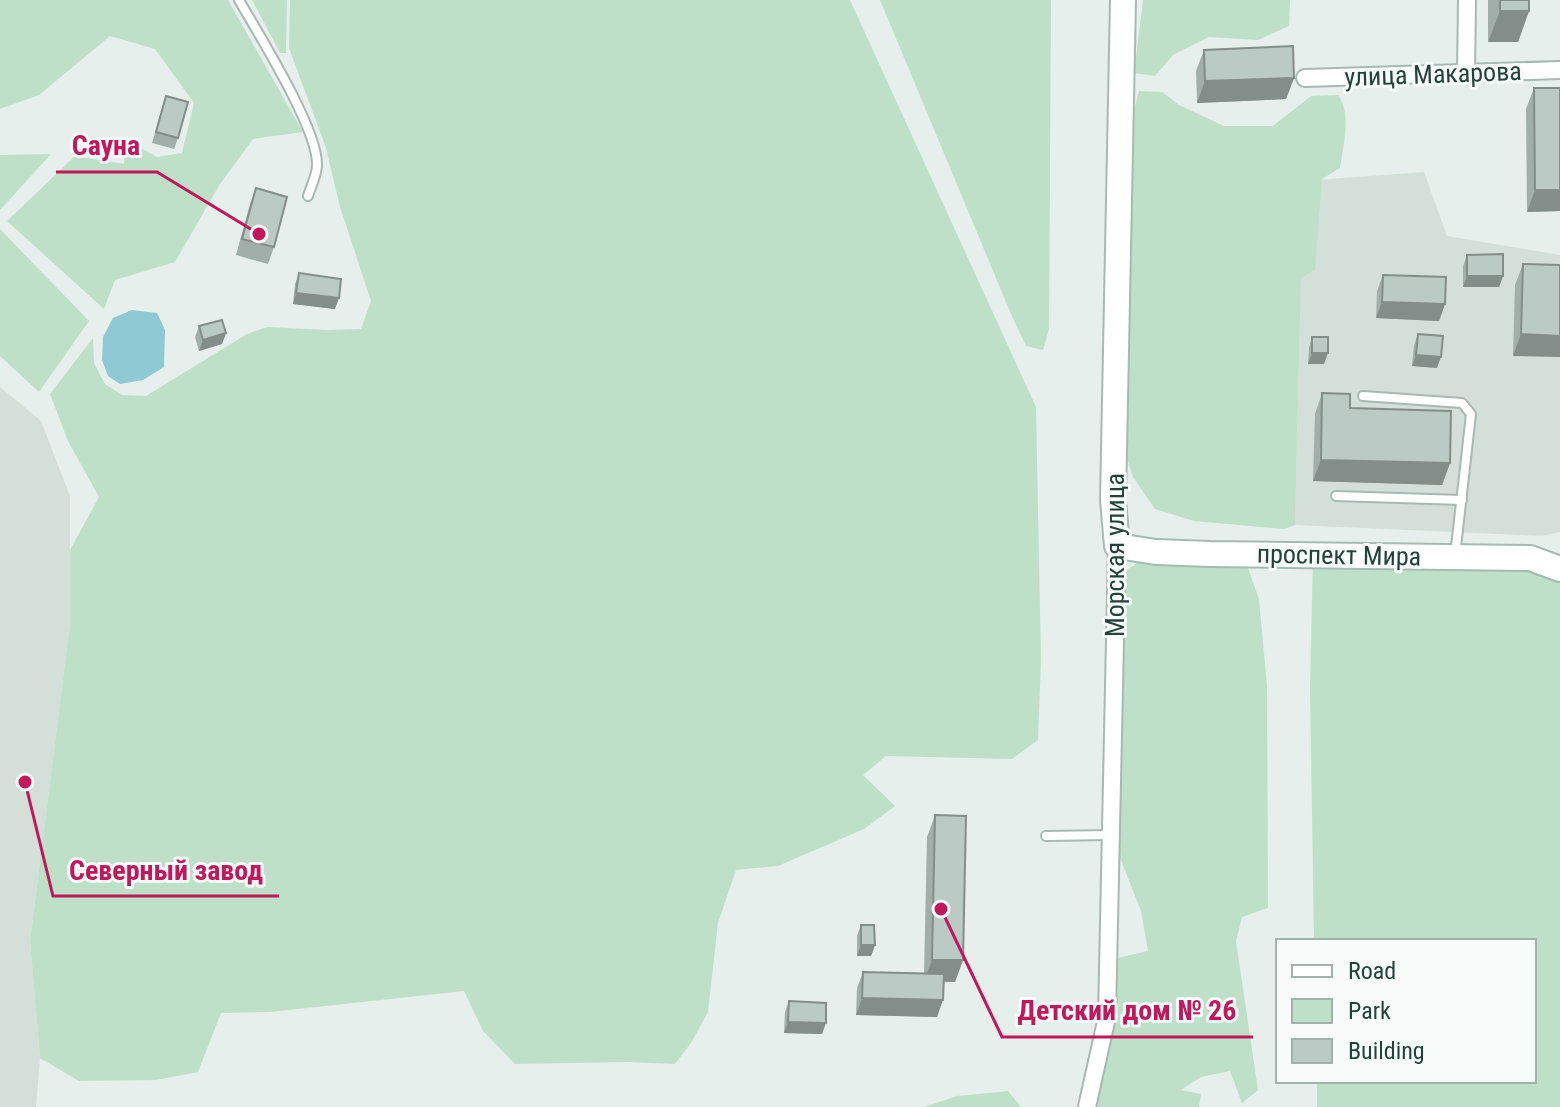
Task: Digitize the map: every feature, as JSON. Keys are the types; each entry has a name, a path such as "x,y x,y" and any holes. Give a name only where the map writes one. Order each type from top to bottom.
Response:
{"main road":[{"name":"Морская улица","path":"1117,546 1113,500 1123,0"},
{"name":"проспект Мира","path":"1117,546 1156,552 1210,554 1530,558 1560,569"}],"street":[{"path":"1466,74 1467,0"},
{"name":"улица Макарова","path":"1305,78 1560,70"},
{"name":"Морская улица","path":"1087,1107 1107,1017 1117,546"}],"lane":[{"path":"239,0 293,97 316,148 318,168 308,196"},
{"path":"1363,396 1462,403 1471,414 1455,557"},
{"path":"1336,496 1462,500"},
{"path":"1046,836 1111,835"}],"shaded area":[{"path":"1424,172 1447,236 1560,255 1560,532 1542,536 1295,525 1303,181"},
{"path":"0,387 41,421 70,496 70,624 30,941 40,1058 36,1107 0,1107"}],"green space":[{"path":"0,0 228,0 303,132 253,139 220,184 175,262 115,280 104,309 7,221 75,156 124,164 126,140 157,157 182,153 194,103 155,49 110,36 39,95 0,109"},
{"path":"252,0 287,0 286,53 280,53"},
{"path":"290,0 850,0 1036,407 1041,660 1038,740 1012,759 886,756 863,775 895,806 864,829 778,866 736,870 718,923 708,1012 675,1064 515,1064 483,1031 464,991 270,1012 221,1013 198,1072 156,1080 79,1081 40,1058 30,941 70,624 70,550 99,497 68,441 50,394 93,338 94,363 105,384 122,395 146,396 247,334 267,327 361,329 371,301 340,207 326,148 289,48"},
{"path":"880,0 1051,0 1049,329 1043,350 1026,346 1011,314"},
{"path":"1143,0 1290,0 1289,26 1258,40 1209,37 1173,55 1155,76 1134,73"},
{"path":"1139,91 1162,92 1179,105 1224,126 1273,126 1311,96 1338,95 1345,111 1340,168 1322,179 1315,270 1301,278 1295,525 1284,529 1194,521 1155,509 1133,477 1123,446 1130,275 1130,126"},
{"path":"51,154 0,210 0,155"},
{"path":"0,229 89,321 39,392 0,356"},
{"path":"1156,552 1243,554 1259,599 1267,686 1268,908 1242,917 1236,941 1258,1090 1242,1103 1230,1071 1201,1077 1181,1090 1201,1094 1199,1107 1087,1107 1109,960 1148,951 1141,911 1111,835 1116,576"},
{"path":"1313,555 1560,569 1560,1107 1317,1107 1317,1083 1536,1083 1536,939 1314,939 1310,688"},
{"path":"1008,1091 1021,1107 924,1107 957,1096"}],"water":[{"path":"132,310 157,313 165,330 164,367 143,380 120,384 108,376 102,360 103,337 113,318"}],"building":[{"path":"1500,0 1529,0 1529,11 1500,11"},
{"path":"1293,46 1294,78 1205,81 1204,50"},
{"path":"1534,88 1560,88 1560,190 1535,190"},
{"path":"166,96 188,102 178,138 156,132"},
{"path":"256,188 287,197 274,247 242,239"},
{"path":"1503,254 1503,276 1467,276 1467,255"},
{"path":"1523,264 1560,265 1560,336 1521,334"},
{"path":"299,273 341,279 339,298 296,293"},
{"path":"1383,275 1446,277 1445,304 1382,302"},
{"path":"222,320 226,333 203,340 199,326"},
{"path":"1418,334 1443,336 1441,357 1416,355"},
{"path":"1312,337 1328,337 1328,353 1312,353"},
{"path":"1322,393 1350,394 1350,408 1451,411 1450,463 1321,460"},
{"path":"935,815 966,816 963,960 932,960"},
{"path":"861,925 874,925 875,945 861,945"},
{"path":"863,972 944,974 943,1000 862,998"},
{"path":"789,1001 826,1003 826,1023 788,1022"}],"place":[{"name":"Сауна","path":"259,234"},
{"name":"Северный завод","path":"25,782"},
{"name":"Детский дом № 26","path":"941,909"}]}
